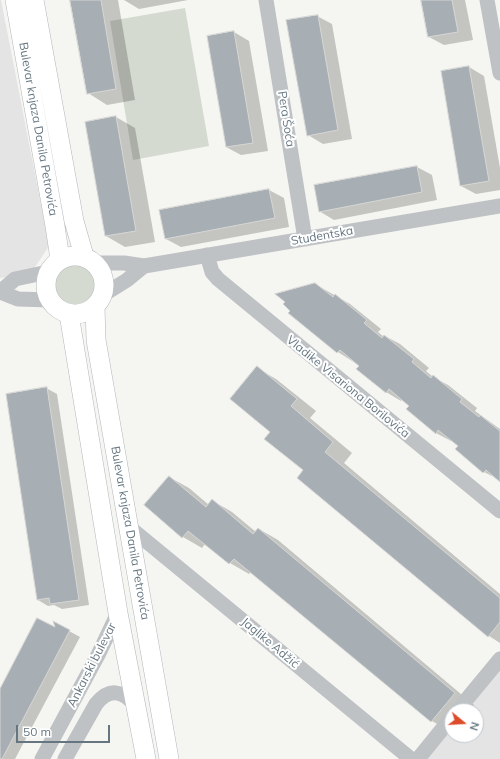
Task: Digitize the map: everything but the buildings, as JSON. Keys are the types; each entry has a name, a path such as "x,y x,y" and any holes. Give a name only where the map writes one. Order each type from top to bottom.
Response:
{"main road":[{"name":"Bulevar knjaza Danila Petrovića","path":"14,0 55,226 54,265 46,281 46,291 50,300"},
{"name":"Bulevar knjaza Danila Petrovića","path":"34,0 74,221 89,259 101,270 104,278 105,286 99,301 96,340 169,759"},
{"path":"54,265 68,256 76,255 89,259"},
{"path":"50,300 55,306 69,314 78,314 87,311 99,301"},
{"name":"Bulevar knjaza Danila Petrovića","path":"69,314 118,613 146,759"}],"street":[{"name":"Pera Šoća","path":"266,0 305,239"},
{"path":"487,0 500,73"},
{"name":"Studentska","path":"89,259 144,266 500,206"},
{"name":"Vladike Visariona Borilovića","path":"207,255 212,272 223,284 500,511"},
{"path":"50,300 18,299 0,292 15,279 54,265"},
{"name":"Studentska","path":"99,301 144,266"},
{"name":"Jaglike Adžić","path":"129,527 411,759"},
{"name":"Ankarski bulevar","path":"42,759 98,656 118,613"},
{"path":"464,703 500,659"},
{"name":"Ankarski bulevar","path":"65,759 101,697 108,694 118,693 129,698 135,705"},
{"path":"418,759 444,727"}],"shaded area":[{"path":"0,0 49,246 31,273 0,278"},
{"path":"185,8 209,146 133,160 110,21"},
{"path":"75,264 86,267 92,273 95,284 92,295 86,301 75,304 64,301 58,295 55,284 58,273 64,267"},
{"path":"500,664 500,759 421,759 444,732 444,743 484,743 484,703 468,703"}]}
